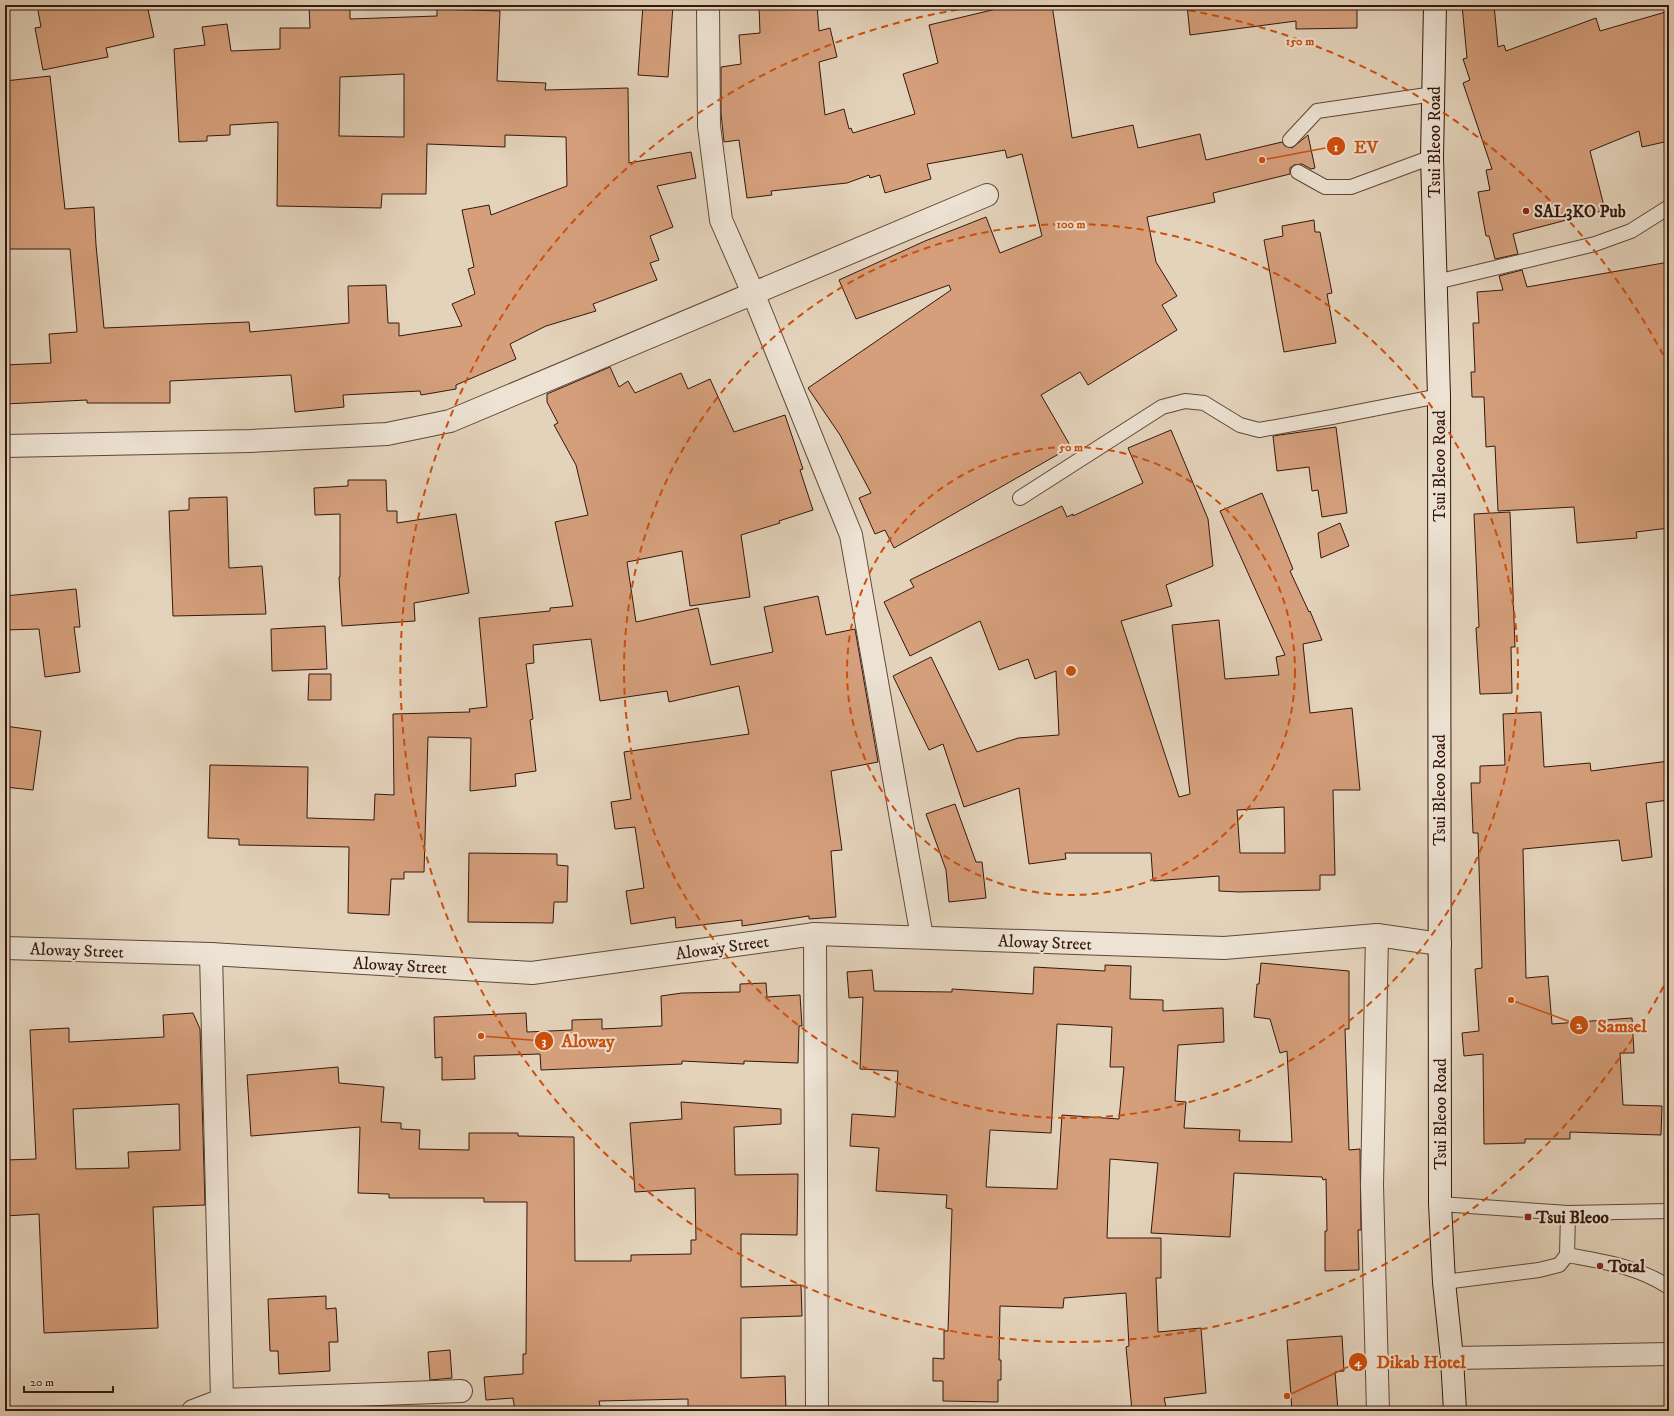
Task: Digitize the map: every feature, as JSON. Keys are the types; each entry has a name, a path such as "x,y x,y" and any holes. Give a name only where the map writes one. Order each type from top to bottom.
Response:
{"street":[{"path":"708,5 709,126 721,220 753,293 850,535 922,937"},
{"name":"Tsui Bleoo Road","path":"1435,5 1432,157 1439,396 1440,1204 1444,1282 1452,1358 1455,1411"},
{"path":"5,446 251,441 388,434 450,421 987,195"},
{"path":"815,934 817,1411"},
{"name":"Aloway Street","path":"5,948 211,954 532,973 815,934 1224,948 1377,935 1440,944"},
{"path":"1377,935 1372,1185 1378,1411"},
{"path":"211,954 222,1400"},
{"path":"1452,1358 1669,1354"},
{"path":"193,1411 222,1400 461,1391"}],"lane":[{"path":"1290,140 1317,111 1434,94"},
{"path":"1298,172 1325,187 1351,187 1432,157"},
{"path":"1436,282 1595,244 1631,231 1669,207"},
{"path":"1020,498 1162,407 1185,401 1204,403 1240,425 1259,430 1439,396"},
{"path":"1440,1204 1568,1213 1669,1212"},
{"path":"1444,1282 1538,1270 1559,1265 1567,1255 1568,1213"},
{"path":"1567,1255 1622,1265 1659,1281 1669,1288"}],"building":[{"path":"37,5 147,5 154,37 106,48 108,57 43,70 35,28 41,27"},
{"path":"309,5 350,5 350,19 437,16 437,9 500,11 497,81 546,83 545,90 628,88 629,163 691,152 696,178 657,186 673,227 650,236 659,260 650,263 657,280 593,304 596,311 546,326 510,344 516,359 456,385 456,389 421,395 420,391 343,395 344,407 295,412 291,375 170,381 170,403 87,403 87,400 5,404 5,365 51,363 49,334 77,332 70,249 5,249 5,207 8,207 5,177 5,81 50,76 65,209 94,207 104,328 249,322 250,332 349,323 348,286 386,285 388,323 399,323 399,336 462,326 452,304 475,294 468,269 474,267 462,210 489,205 491,215 567,186 566,137 505,135 505,147 427,144 426,194 382,194 381,208 277,206 278,122 230,125 230,135 207,136 207,141 179,142 174,49 205,45 202,27 227,24 231,51 280,49 280,28 310,28","holes":["404,74 404,137 339,136 340,77"]},
{"path":"643,5 673,5 668,77 638,75"},
{"path":"759,5 817,5 819,31 830,28 837,57 819,62 825,115 844,109 849,129 851,128 853,133 915,114 903,74 938,63 929,25 1013,5 1052,5 1072,138 1133,125 1138,148 1200,134 1206,160 1282,142 1285,146 1292,148 1308,135 1315,168 1311,169 1302,164 1294,165 1290,168 1290,174 1213,193 1215,202 1147,217 1156,262 1177,296 1162,305 1177,330 1088,385 1080,372 1041,395 1071,447 894,548 885,530 875,534 859,498 871,493 840,435 808,388 951,290 949,285 856,319 839,280 925,241 986,217 1000,253 1042,236 1022,154 1007,158 1005,150 927,164 931,179 885,193 880,175 870,178 869,175 847,183 771,191 772,195 747,198 739,140 724,142 721,113 721,67 741,64 739,35 760,33"},
{"path":"1187,5 1357,5 1357,28 1296,29 1296,21 1190,35"},
{"path":"1462,5 1494,5 1498,47 1504,45 1506,51 1596,18 1600,31 1669,11 1669,141 1642,147 1639,131 1590,151 1605,210 1513,234 1518,254 1495,259 1489,236 1486,236 1478,192 1490,190 1486,170 1492,169 1463,83 1470,80 1463,59 1467,58"},
{"path":"1314,220 1315,232 1320,232 1332,293 1327,294 1336,343 1284,352 1264,240 1283,236 1282,226"},
{"path":"1669,262 1669,528 1636,532 1637,538 1577,543 1574,507 1498,511 1495,446 1486,447 1484,397 1472,397 1471,372 1475,372 1473,323 1479,323 1477,292 1503,290 1499,276 1522,270 1527,287"},
{"path":"610,367 619,387 628,381 635,393 681,373 688,389 710,379 734,432 785,415 803,469 800,470 813,510 779,521 780,523 741,535 750,597 690,606 682,551 627,562 636,622 698,608 711,665 773,652 764,607 818,596 826,635 855,629 878,762 831,771 842,850 831,851 836,917 809,919 809,916 742,926 742,920 676,928 675,917 631,924 626,891 644,888 635,827 615,829 611,802 631,799 624,752 749,734 739,686 669,702 667,691 600,701 591,639 533,645 534,663 526,664 533,719 530,720 536,771 515,774 516,786 470,791 471,738 428,737 424,872 404,872 404,879 391,879 389,915 348,913 349,847 239,845 239,839 208,838 210,765 308,767 307,818 374,820 375,794 394,795 393,714 470,712 469,709 487,707 479,618 550,611 550,608 573,606 555,522 588,515 576,465 554,425 558,423 547,402 547,394"},
{"path":"1336,427 1347,513 1322,517 1318,490 1312,491 1309,467 1277,471 1273,436"},
{"path":"1171,430 1208,519 1213,566 1166,585 1172,606 1121,621 1179,797 1190,794 1172,625 1219,620 1225,679 1279,675 1276,657 1285,655 1220,511 1262,493 1293,569 1290,571 1309,612 1310,611 1322,640 1303,644 1310,713 1352,708 1360,790 1333,790 1335,875 1320,875 1320,890 1219,891 1219,876 1153,881 1151,853 1065,853 1066,859 1029,864 1019,788 964,807 943,744 929,750 893,676 931,657 977,752 1018,738 1059,735 1056,671 1035,679 1028,659 999,670 980,621 910,656 884,602 914,587 910,580 1062,506 1067,517 1073,514 1073,516 1143,483 1128,448","holes":["1284,807 1285,853 1240,853 1237,810"]},
{"path":"348,480 386,480 387,511 397,511 397,523 456,514 469,593 414,603 415,621 342,626 339,577 340,514 315,515 314,488 348,486"},
{"path":"227,497 229,568 262,566 266,614 173,616 169,511 189,510 189,498"},
{"path":"1510,512 1515,647 1511,647 1512,693 1480,694 1476,628 1479,627 1474,514"},
{"path":"1340,523 1349,546 1321,558 1318,533"},
{"path":"76,589 80,627 74,627 80,672 45,677 39,629 5,630 5,596"},
{"path":"325,626 327,669 272,671 271,629"},
{"path":"309,674 331,674 331,700 308,700"},
{"path":"1541,712 1544,767 1590,763 1591,771 1669,761 1669,800 1646,803 1652,857 1622,861 1619,840 1523,849 1526,978 1548,976 1552,1024 1632,1018 1634,1053 1620,1053 1623,1105 1662,1106 1661,1135 1570,1132 1570,1139 1525,1139 1525,1143 1484,1144 1483,1054 1464,1056 1462,1033 1479,1031 1475,969 1482,968 1478,833 1473,833 1471,783 1480,783 1480,766 1505,765 1503,714"},
{"path":"5,726 41,731 33,790 5,787"},
{"path":"955,804 976,862 982,862 986,898 949,902 946,870 926,814"},
{"path":"469,853 557,854 557,865 568,866 567,902 554,902 553,923 468,922"},
{"path":"1261,963 1349,971 1349,1029 1345,1029 1349,1150 1360,1149 1361,1230 1358,1230 1359,1270 1325,1271 1325,1231 1327,1231 1326,1179 1323,1180 1322,1177 1234,1173 1230,1237 1151,1233 1158,1163 1110,1159 1107,1238 1161,1238 1161,1278 1156,1278 1158,1332 1201,1328 1206,1393 1164,1398 1167,1411 1132,1411 1126,1347 1129,1346 1126,1293 1064,1298 1063,1308 1000,1306 999,1360 1001,1360 1001,1380 998,1380 998,1402 943,1401 943,1381 933,1381 933,1358 944,1359 944,1331 948,1331 952,1209 946,1208 947,1195 876,1191 879,1148 850,1146 852,1114 895,1117 898,1071 860,1069 863,997 849,998 847,972 872,970 874,991 952,992 952,989 1033,994 1034,967 1105,971 1105,965 1131,966 1130,999 1163,1000 1163,1011 1223,1008 1224,1042 1178,1045 1175,1101 1186,1102 1184,1128 1240,1130 1239,1141 1292,1142 1287,1051 1280,1053 1270,1019 1254,1017 1257,984 1259,984","holes":["1057,1024 1112,1027 1110,1067 1124,1067 1119,1119 1062,1115 1057,1189 986,1187 990,1130 1051,1133"]},
{"path":"766,983 767,997 800,995 802,1026 799,1026 798,1063 744,1061 744,1064 682,1061 682,1064 541,1070 540,1054 474,1056 475,1079 442,1080 442,1057 435,1058 434,1017 526,1013 527,1032 572,1030 572,1020 602,1019 602,1029 662,1026 661,996 682,993 740,992 740,984"},
{"path":"193,1013 200,1029 205,1205 153,1207 158,1328 44,1333 39,1214 5,1216 5,1160 36,1159 30,1030 69,1028 69,1042 164,1037 163,1015","holes":["179,1104 180,1150 128,1152 129,1168 76,1169 73,1109"]},
{"path":"338,1067 339,1083 384,1087 381,1122 401,1123 401,1129 420,1130 419,1149 469,1150 469,1133 518,1133 518,1136 574,1137 575,1261 631,1261 631,1255 691,1254 691,1240 696,1240 695,1188 635,1192 630,1123 682,1119 681,1102 781,1109 781,1124 734,1127 735,1175 798,1174 797,1235 741,1234 741,1287 801,1285 802,1316 741,1318 741,1378 785,1376 786,1411 688,1411 688,1399 599,1401 601,1411 515,1411 513,1398 486,1400 484,1377 523,1374 523,1354 526,1354 527,1202 484,1202 484,1198 389,1198 389,1194 358,1193 360,1127 251,1136 247,1075"},
{"path":"326,1296 326,1309 336,1308 338,1342 329,1342 330,1371 279,1374 278,1351 270,1351 268,1299"},
{"path":"1342,1336 1344,1371 1335,1372 1338,1411 1292,1411 1287,1340"},
{"path":"450,1350 452,1378 430,1380 428,1352"}],"place":[{"name":"EV","path":"1262,160"},
{"name":"SAL3KO Pub","path":"1526,211"},
{"name":"Samsel","path":"1511,1000"},
{"name":"Aloway","path":"481,1036"},
{"name":"Tsui Bleoo","path":"1528,1217"},
{"name":"Total","path":"1600,1266"},
{"name":"Dikab Hotel","path":"1287,1396"}]}
